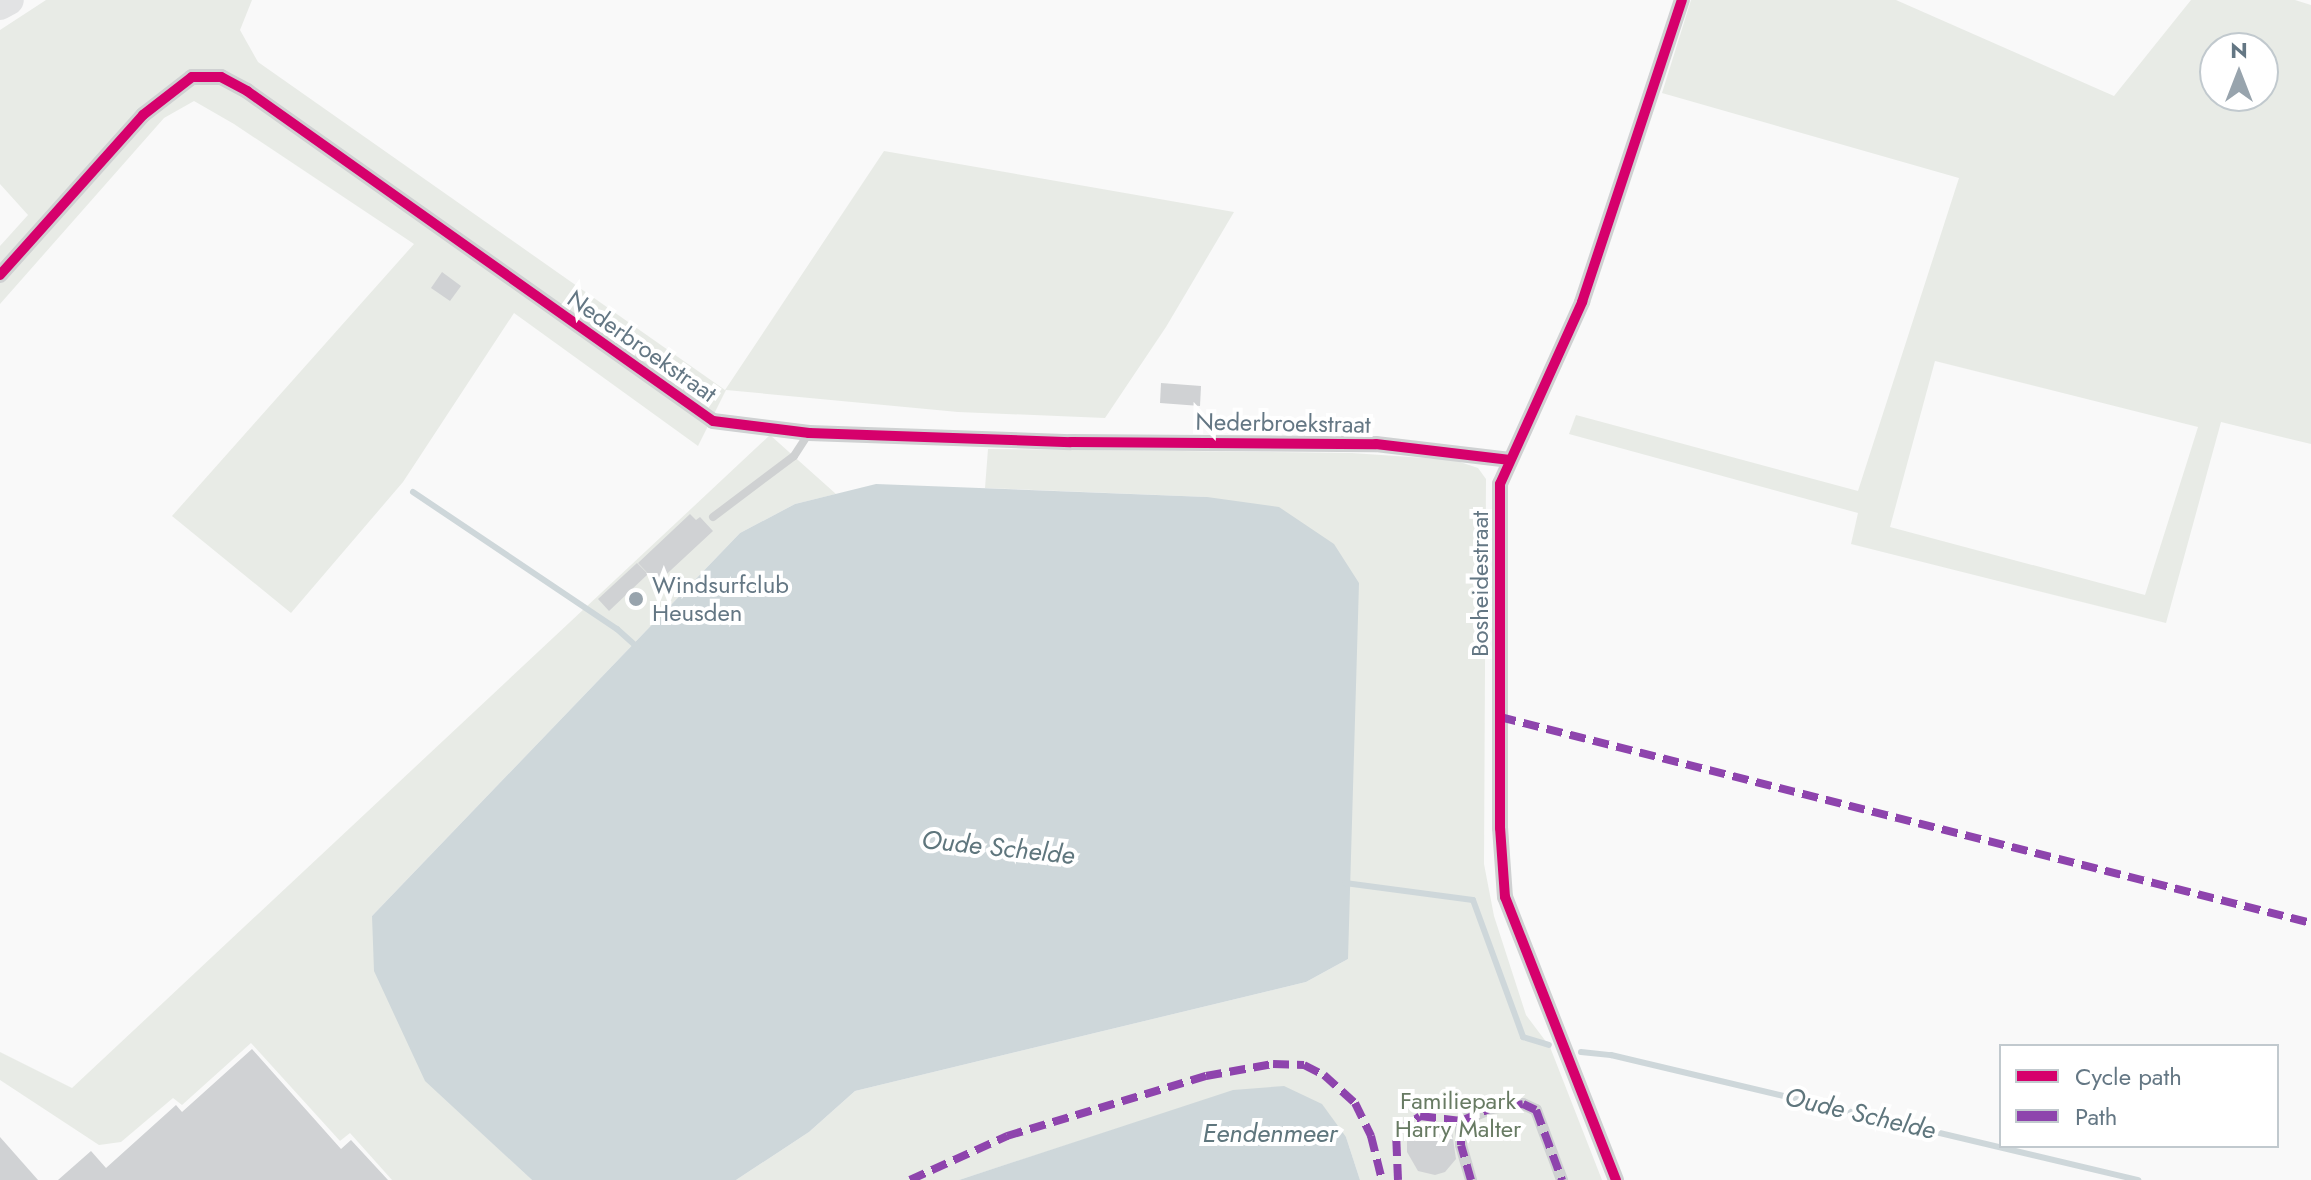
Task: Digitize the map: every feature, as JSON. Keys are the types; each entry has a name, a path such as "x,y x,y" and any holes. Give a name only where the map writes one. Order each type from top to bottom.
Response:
{"highway":[{"path":"0,5 9,0"}],"street":[{"name":"Bosheidestraat","path":"1616,1180 1505,897 1500,828 1500,484 1582,302 1682,0"},
{"name":"Nederbroekstraat","path":"0,275 143,115 192,77 221,77 247,91 713,421 809,433 1071,442 1376,444 1510,460"},
{"path":"1471,1180 1461,1145 1461,1121 1491,1108 1523,1104 1536,1110 1562,1180"}],"lane":[{"path":"713,517 794,456 809,433"}],"green space":[{"path":"46,0 252,0 240,30 258,62 725,390 884,151 1234,212 1166,327 1105,418 958,412 726,390 698,446 514,313 403,482 291,613 172,516 414,244 234,124 194,101 164,118 0,304 0,246 28,215 0,184 0,30"},
{"path":"1691,0 1896,0 2114,96 2191,0 2295,0 2311,5 2311,444 2221,422 2166,623 1851,544 1858,513 1569,434 1576,415 1858,491 1959,178 1662,93","holes":["1935,361 2198,427 2145,595 1890,527"]},
{"path":"770,435 836,494 795,504 740,533 372,916 425,1080 532,1180 392,1180 350,1133 340,1141 251,1043 182,1105 173,1098 121,1142 99,1145 0,1080 0,1052 72,1088"},
{"name":"Familiepark Harry Malter","path":"988,449 1352,453 1454,460 1478,468 1486,479 1484,864 1494,916 1526,1015 1550,1047 1602,1180 1360,1180 1346,1137 1233,1091 959,1180 736,1180 809,1132 855,1091 1306,982 1348,959 1207,497 985,488"}],"water":[{"path":"876,484 1207,497 1279,507 1334,544 1359,583 1348,959 1306,982 855,1091 809,1132 736,1180 532,1180 425,1081 374,971 372,916 740,533 795,504"},
{"name":"Eendenmeer","path":"1284,1086 1322,1104 1346,1137 1360,1180 959,1180 1233,1090"}],"building":[{"path":"442,272 461,286 450,301 431,288"},
{"path":"1161,383 1201,386 1200,406 1160,403"},
{"path":"690,514 696,520 700,517 713,531 657,583 638,563"},
{"path":"637,563 648,574 609,611 598,599"},
{"path":"252,1049 341,1149 351,1140 388,1180 58,1180 91,1151 106,1168 176,1105 182,1112"},
{"path":"1431,1123 1447,1125 1452,1132 1456,1159 1445,1172 1435,1175 1418,1171 1407,1152 1407,1141 1413,1131"},
{"path":"0,1137 38,1180 0,1180"}],"waterway":[{"name":"Oude Schelde","path":"413,492 617,629 637,647"},
{"name":"Oude Schelde","path":"1345,883 1473,900 1523,1037 1549,1045"},
{"name":"Oude Schelde","path":"1581,1052 1611,1055 1999,1147"},
{"name":"Oude Schelde","path":"2003,1148 2138,1180"}],"marked path":[{"path":"1500,717 2311,923"},
{"path":"910,1180 1007,1136 1206,1076 1273,1064 1304,1065 1324,1075 1355,1103 1371,1136 1382,1180"},
{"path":"1471,1180 1461,1145 1461,1121 1491,1108 1523,1104 1536,1110 1562,1180"},
{"path":"1398,1180 1396,1133 1420,1116 1461,1121"}],"cycle path":[{"path":"1616,1180 1505,897 1500,828 1500,484 1582,302 1682,0"},
{"path":"0,275 143,115 192,77 221,77 247,91 713,421 809,433 1071,442 1376,444 1510,460"}],"place":[{"name":"Windsurfclub Heusden","path":"636,599"}]}
